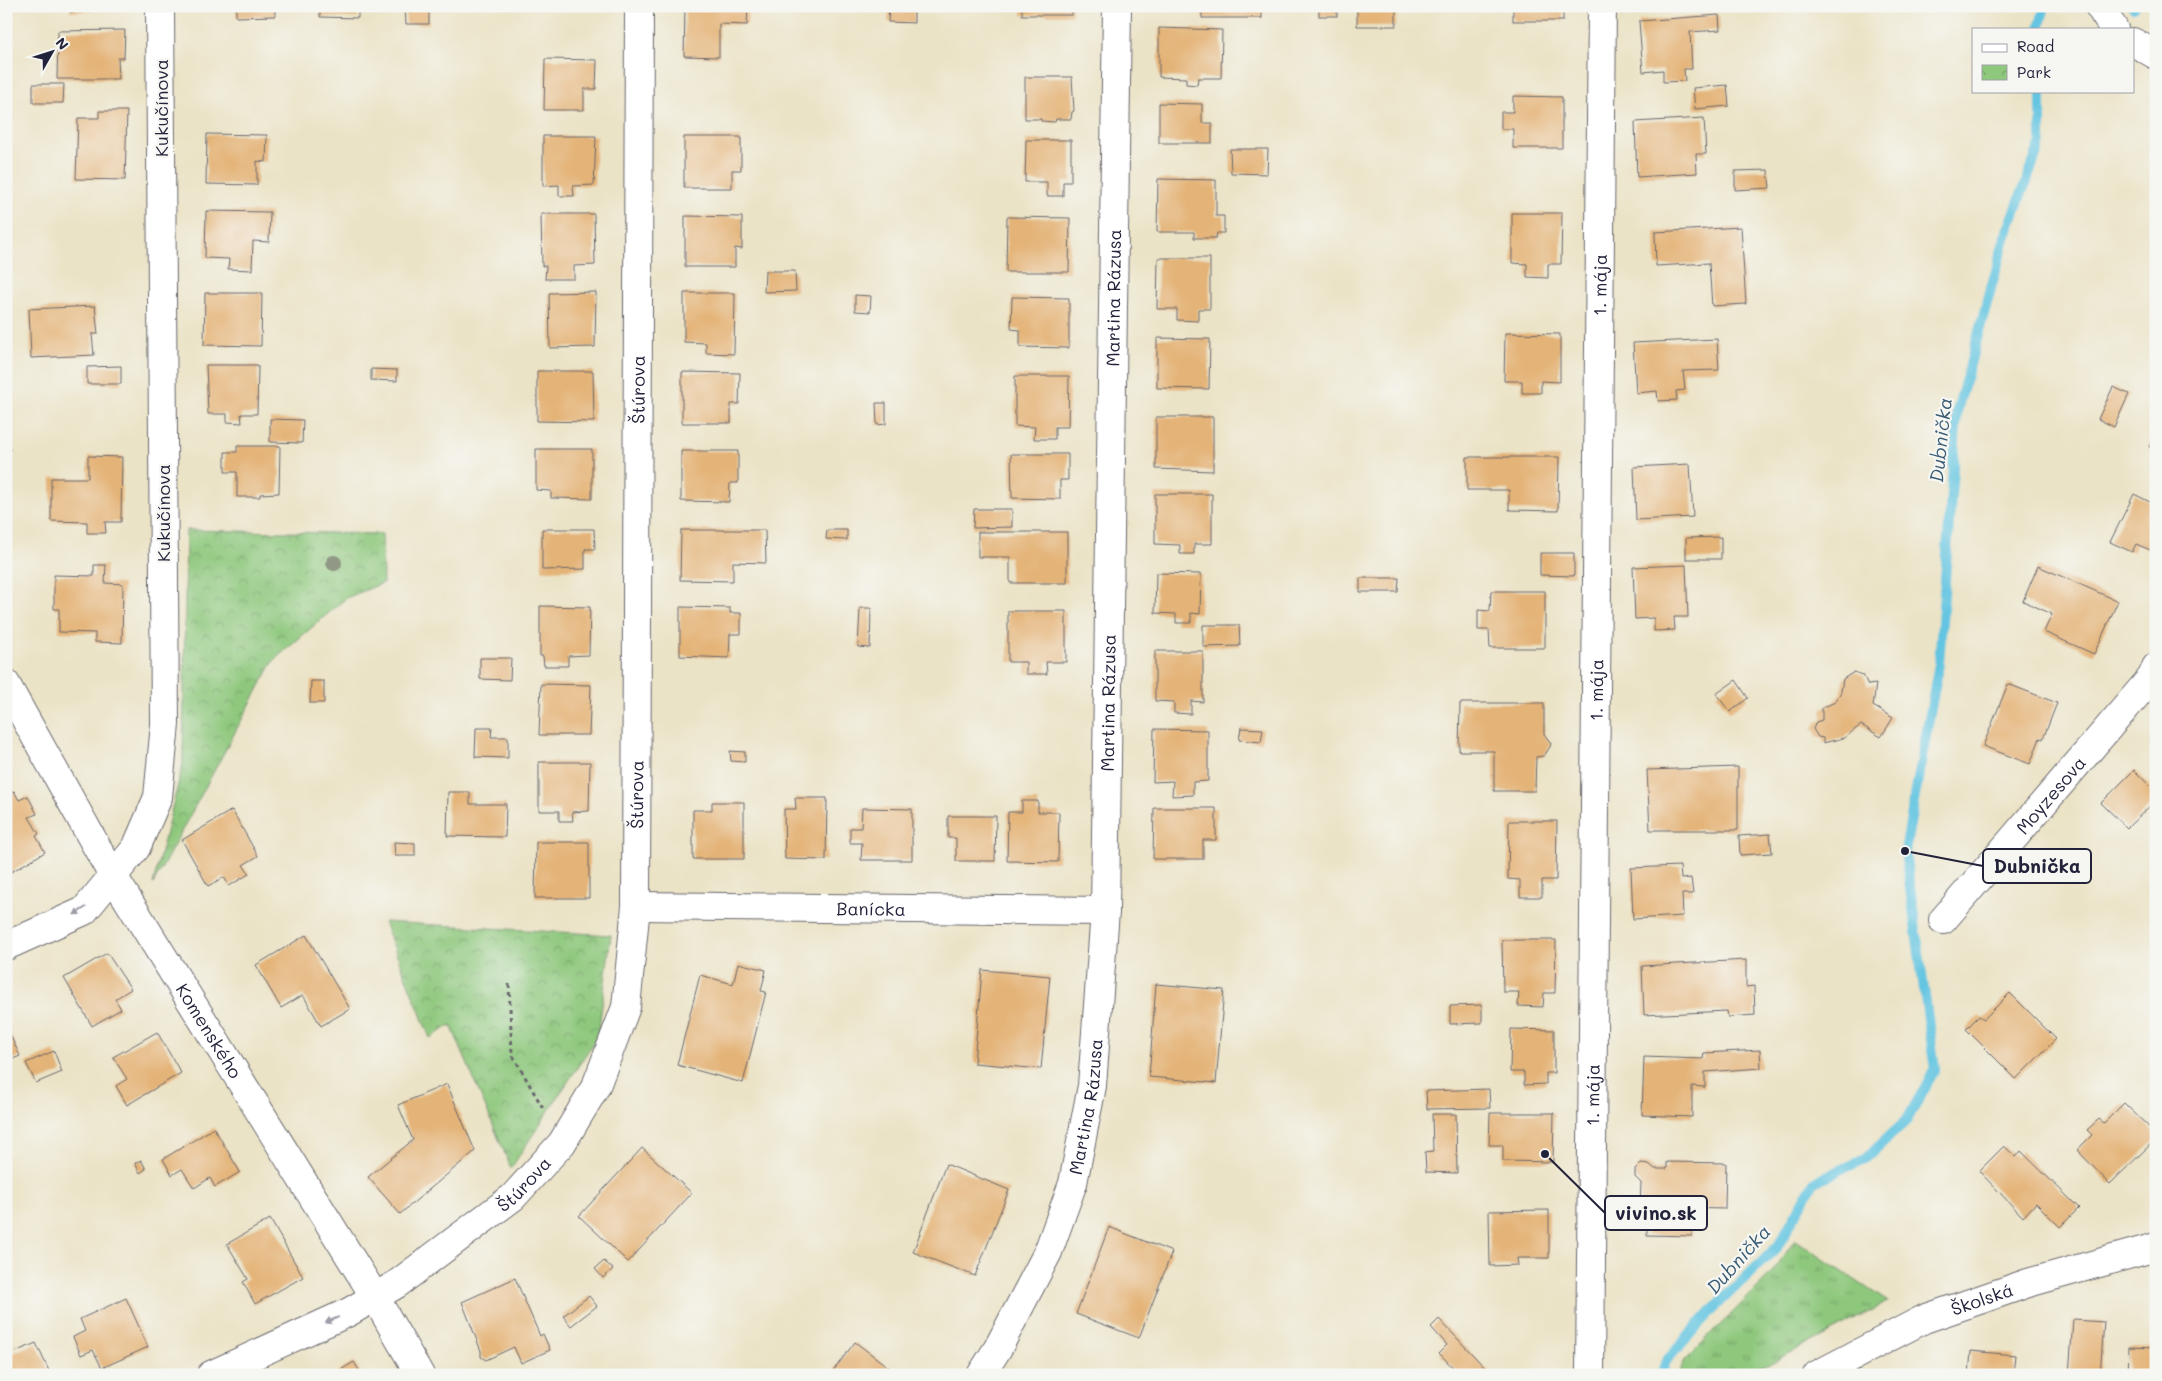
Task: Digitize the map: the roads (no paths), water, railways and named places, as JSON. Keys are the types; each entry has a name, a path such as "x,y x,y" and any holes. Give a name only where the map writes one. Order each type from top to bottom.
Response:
{"street":[{"name":"Kukučínova","path":"6,946 84,911 136,848 158,797 165,724 160,6"},
{"name":"Štúrova","path":"211,1375 350,1312 397,1284 513,1198 562,1143 596,1086 626,1007 636,906 638,6"},
{"name":"Martina Rázusa","path":"981,1375 998,1348 1048,1252 1073,1182 1092,1086 1105,911 1117,6"},
{"name":"1. mája","path":"1590,1375 1602,6"},
{"path":"2099,6 2113,28"},
{"path":"2134,43 2156,55"},
{"name":"Moyzesova","path":"1943,920 2152,677 2156,667"},
{"name":"Komenského","path":"6,684 113,876 375,1297 420,1375"},
{"name":"Banícka","path":"636,906 1105,911"},
{"name":"Školská","path":"1818,1375 1924,1319 2028,1283 2156,1247"}],"waterway":[{"path":"2039,28 2045,6"},
{"name":"Dubnička","path":"1661,1375 1666,1361 1711,1311 1778,1246 1814,1182 1865,1159 1907,1120 1935,1069 1905,851 1939,664 1957,411 2005,238 2041,142 2041,92"}],"place":[{"name":"Dubnička","path":"1905,851"},
{"name":"vivino.sk","path":"1545,1154"}]}
